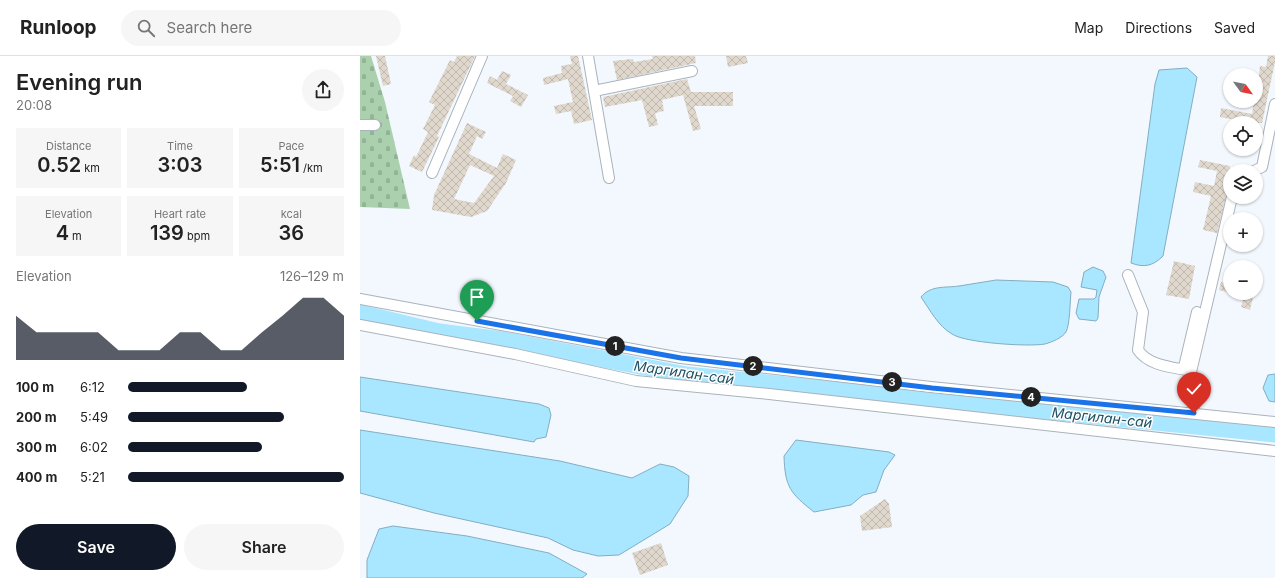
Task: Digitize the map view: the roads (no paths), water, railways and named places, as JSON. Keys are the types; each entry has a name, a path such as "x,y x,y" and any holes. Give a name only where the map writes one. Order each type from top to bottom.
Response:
{"lane":[{"path":"432,173 482,56"},
{"path":"588,56 609,178"},
{"path":"594,91 692,71"},
{"path":"1263,164 1275,104"},
{"path":"360,125 375,125"},
{"path":"1194,413 1189,371 1230,204"},
{"path":"1128,275 1143,312 1138,350 1142,355 1160,365 1189,371"},
{"path":"360,299 681,358 819,373 932,388 1275,422"},
{"path":"1189,371 1184,367 1197,312"},
{"path":"360,325 515,354 636,381 769,394 1275,451"}],"water":[{"path":"1187,68 1197,77 1163,256 1152,264 1144,266 1136,265 1131,263 1155,84 1159,70"},
{"path":"1093,267 1103,271 1106,277 1099,297 1098,318 1096,321 1079,319 1076,313 1079,299 1094,299 1096,297 1097,290 1081,287 1084,272"},
{"path":"996,280 1053,282 1068,287 1071,292 1069,319 1066,332 1054,341 1037,345 997,344 970,340 959,337 947,331 921,297 929,290"},
{"path":"1275,374 1275,402 1269,401 1263,388 1268,375"},
{"path":"360,377 539,404 549,408 551,415 546,437 536,439 534,442 360,411"},
{"path":"360,430 560,461 632,478 660,464 674,467 689,476 688,496 670,524 619,555 598,556 573,550 548,538 434,513 360,493"},
{"path":"796,440 889,452 895,455 884,470 876,492 863,495 851,505 814,512 794,494 790,488 786,475 784,456"},
{"path":"393,526 467,536 549,553 587,574 582,578 367,578 367,560 379,529"}],"waterway":[{"name":"Маргилан-сай","path":"360,313 439,332 503,340 687,375 1275,434"}]}
